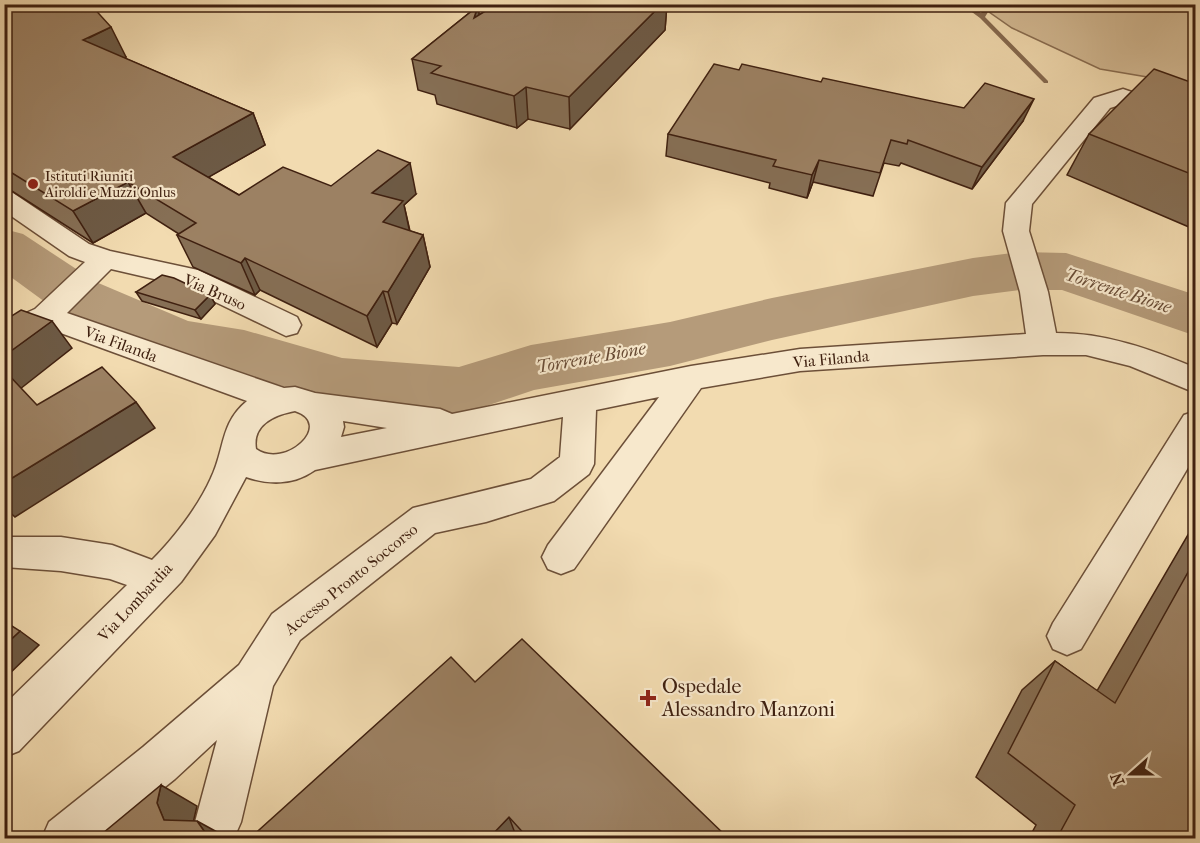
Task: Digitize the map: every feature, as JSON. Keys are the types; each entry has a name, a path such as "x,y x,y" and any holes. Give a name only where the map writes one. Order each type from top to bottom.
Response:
{"street":[{"path":"1043,344 1034,292 1016,231 1019,203 1102,103 1123,96 1196,122"},
{"name":"Via Bruso","path":"4,199 80,250 97,267 188,278 286,325"},
{"path":"4,336 53,308 97,267"},
{"name":"Via Filanda","path":"53,308 197,372 283,401 307,401 316,405 466,425"},
{"name":"Via Filanda","path":"197,372 239,439 242,458 265,470 296,465 310,457 691,378 800,360 1043,344 1086,344 1155,363 1196,381"},
{"path":"561,557 691,378"},
{"name":"Via Filanda","path":"239,439 258,410 283,401"},
{"name":"Accesso Pronto Soccorso","path":"65,838 159,763 254,679 286,627 426,519 486,507 542,491 577,464 580,402"},
{"path":"310,457 321,447 327,435 328,424 324,413 316,405"},
{"path":"1067,636 1196,424"},
{"name":"Via Lombardia","path":"4,736 159,580 227,483 239,439"},
{"path":"8,552 61,554 111,562 159,580"},
{"name":"Accesso Pronto Soccorso","path":"218,822 254,679"}],"shaded area":[{"path":"979,5 1195,5 1195,85 1100,69 1012,28"}],"building":[{"path":"4,4 73,4 75,10 91,5 111,27 83,40 253,113 173,157 239,195 283,167 331,186 378,150 410,163 372,193 403,201 383,222 423,235 388,292 383,291 367,316 245,258 241,263 177,235 196,223 128,182 73,211 4,168"},
{"path":"497,4 662,4 569,97 526,87 514,96 431,73 441,66 412,59 478,6 474,18"},
{"path":"714,64 739,70 742,64 821,82 823,78 964,108 985,83 1034,99 982,167 908,140 907,144 891,140 880,173 819,160 812,175 773,166 776,160 668,134"},
{"path":"1154,69 1196,84 1196,176 1089,134"},
{"path":"162,275 174,278 210,295 195,310 136,292"},
{"path":"21,310 52,321 4,356 4,318 7,319"},
{"path":"102,367 136,402 4,483 4,370 37,405"},
{"path":"1196,558 1196,838 1057,838 1075,805 1008,753 1055,661 1115,703"},
{"path":"4,621 20,631 4,646"},
{"path":"522,639 728,838 528,838 509,817 489,838 250,838 451,657 475,682"},
{"path":"161,785 157,803 164,820 197,821 209,838 97,838"}],"waterway":[{"path":"964,4 982,17"},
{"path":"982,17 990,4"},
{"path":"982,17 1046,82"},
{"name":"Torrente Bione","path":"4,246 76,296 178,341 244,352 342,381 459,391 531,368 670,344 772,319 973,277 1020,271 1066,272 1196,316"}],"place":[{"name":"Istituti Riuniti Airoldi e Muzzi Onlus","path":"33,184"},
{"name":"Ospedale Alessandro Manzoni","path":"648,698"}]}
